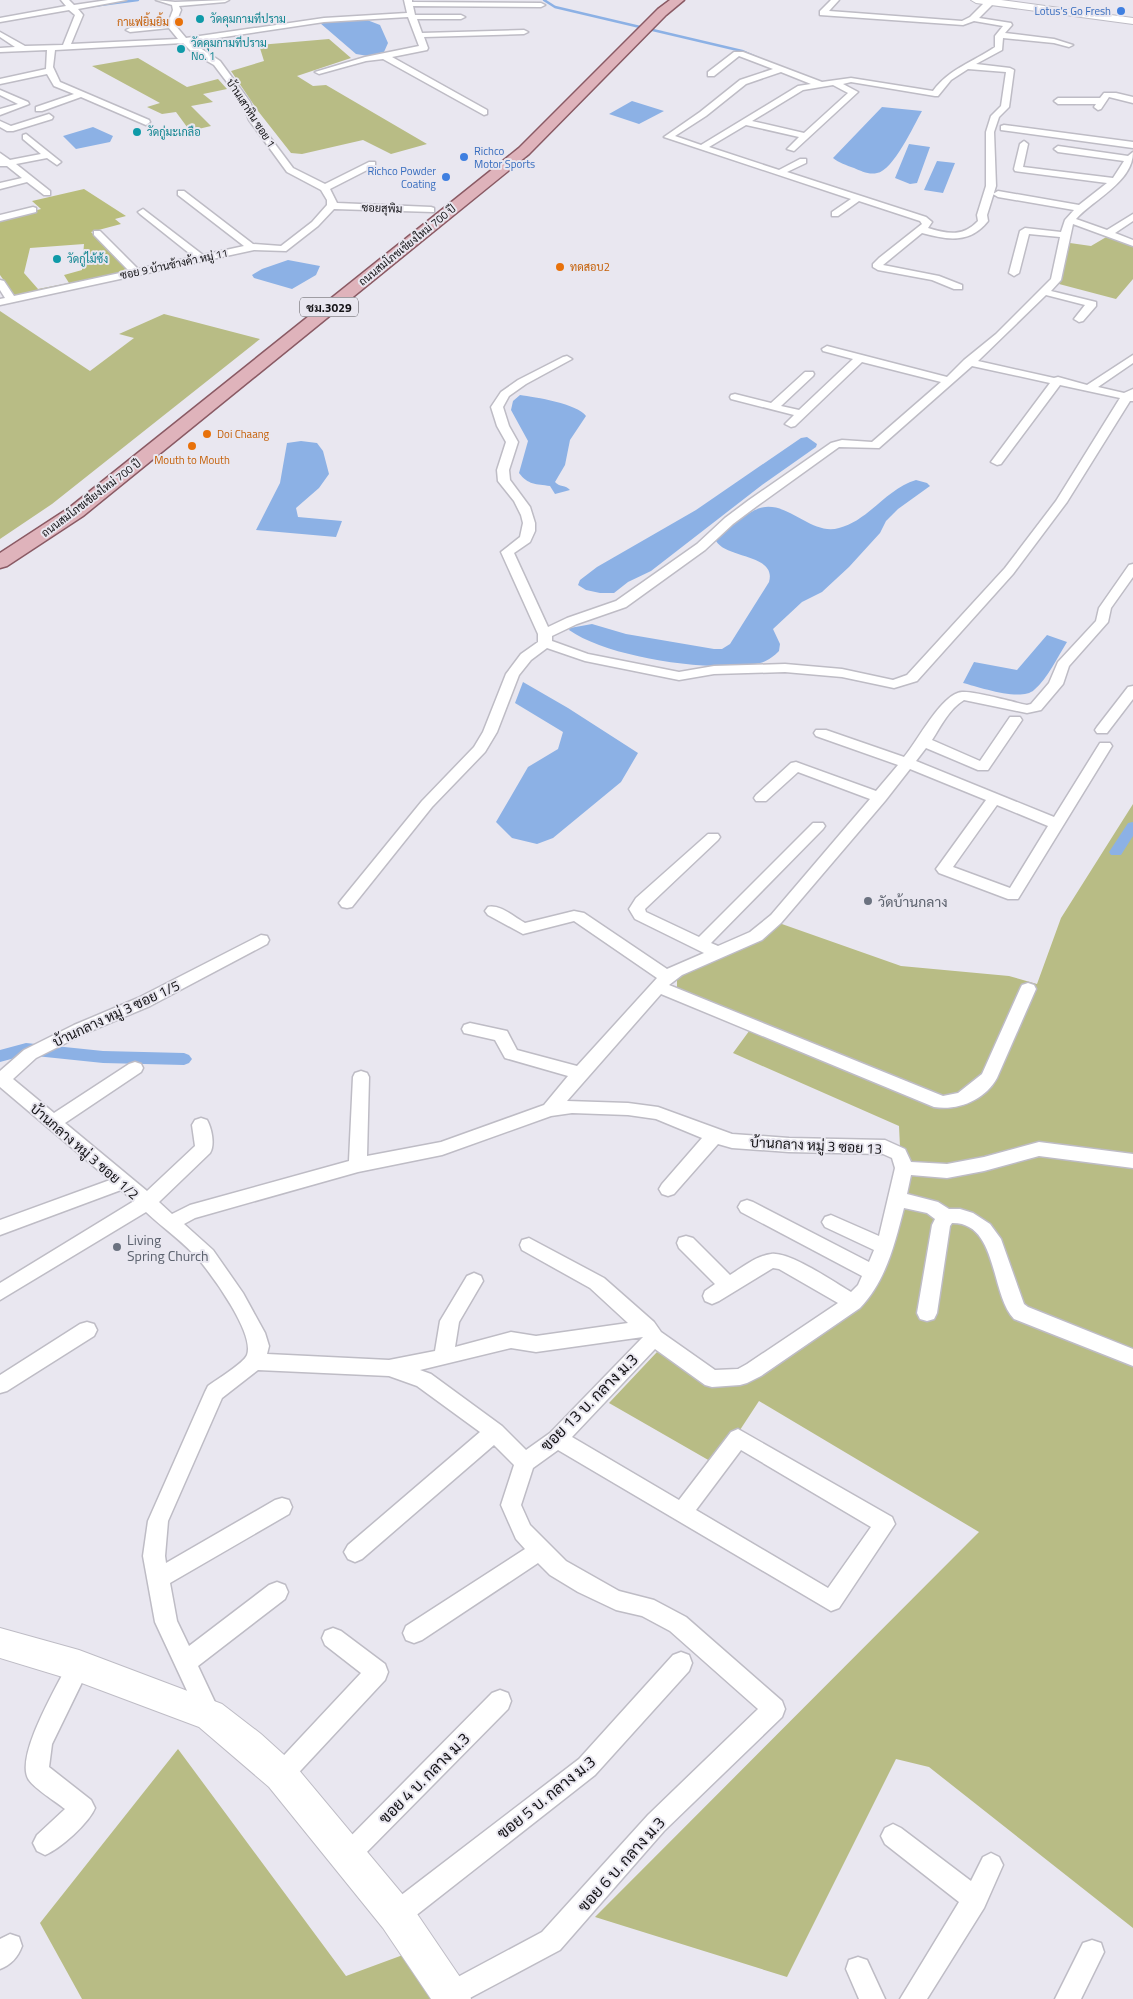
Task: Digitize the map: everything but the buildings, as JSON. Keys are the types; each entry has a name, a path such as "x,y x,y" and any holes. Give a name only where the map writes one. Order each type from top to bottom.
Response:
{"main road":[{"name":"ถนนสมโภชเชียงใหม่ 700 ปี","path":"0,562 76,512 524,151 662,0"},
{"name":"ถนนสมโภชเชียงใหม่ 700 ปี","path":"94,477 431,210 540,118 638,27 678,0"},
{"name":"ถนนสมโภชเชียงใหม่ 700 ปี","path":"0,544 56,507"}],"street":[{"path":"65,0 79,15 66,47"},
{"path":"0,20 119,0"},
{"path":"160,0 175,4 225,0"},
{"path":"835,0 823,13 958,25 973,19 990,2"},
{"path":"976,0 1131,19"},
{"path":"319,72 365,59 424,48 411,16 408,2 541,5"},
{"path":"130,30 171,25 177,10 175,4"},
{"path":"8,12 15,17"},
{"path":"0,50 185,42 324,20 411,16 461,17"},
{"path":"130,18 143,29"},
{"path":"704,148 794,91 819,84 859,80 902,90 935,94 948,77 999,48 1000,34 1008,25 1006,23 973,19"},
{"name":"บ้านเสาหิน ซอย 1","path":"171,25 185,42 217,63 246,102 253,120 290,170 325,188"},
{"path":"419,35 524,32"},
{"path":"0,34 22,48"},
{"path":"1000,34 1054,41 1069,45"},
{"path":"50,48 49,71 50,76 57,84 146,122"},
{"path":"711,74 738,54 819,84"},
{"path":"386,56 484,112"},
{"path":"921,229 946,236 962,237 974,232 983,221 982,215 991,186 990,132 995,116 1004,107 1010,70 967,66"},
{"path":"783,70 743,82 696,119 668,135 668,137 923,219 927,222 921,229 882,260 878,267 935,278 958,287"},
{"path":"0,82 19,76 26,77 49,71"},
{"path":"791,149 854,92 832,82"},
{"path":"0,92 25,104 0,112"},
{"path":"39,108 79,95"},
{"path":"1097,108 1107,95 1133,100"},
{"path":"1058,101 1103,101"},
{"path":"0,124 10,129 49,117"},
{"path":"745,122 806,136"},
{"path":"1004,128 1133,145"},
{"path":"26,138 57,162"},
{"path":"1024,144 1018,169 1118,176"},
{"path":"347,902 359,890 427,804 480,749 490,732 513,674 526,657 545,639 572,621 621,604 701,547 729,521 753,503 835,445 842,443 875,446 968,362 1000,336 1045,292 1056,280 1070,220 1118,176 1131,157 1058,149"},
{"path":"4,164 48,154"},
{"path":"0,156 4,164 29,179 47,193"},
{"path":"779,173 803,161"},
{"path":"1050,163 1118,176"},
{"path":"332,206 332,200 325,188 372,164"},
{"path":"0,186 29,179"},
{"path":"181,193 257,244"},
{"path":"998,194 1081,208"},
{"path":"836,214 858,198"},
{"name":"ซอยสุพิม","path":"332,206 431,210"},
{"name":"ซอย 9 บ้านช้างค้า หมู่ 11","path":"0,302 257,244 279,249 287,248 316,224 332,206"},
{"path":"0,218 33,210"},
{"path":"143,212 201,258"},
{"path":"1108,233 1133,217"},
{"path":"1070,220 1133,243"},
{"path":"1014,273 1025,231 1065,235"},
{"path":"97,233 135,272"},
{"path":"0,283 11,298"},
{"path":"1045,292 1092,304 1079,318"},
{"path":"827,349 948,381"},
{"path":"791,424 860,358"},
{"path":"1090,388 1133,358"},
{"path":"567,359 522,382 505,394 497,407 503,426 512,442 503,470 504,481 520,498 529,524 526,539 507,552 545,639 585,657 679,676 714,670 785,668 835,672 894,684 912,678 1009,571 1061,502 1131,396 968,362"},
{"path":"773,407 808,374"},
{"path":"997,462 1058,380"},
{"path":"735,397 801,414"},
{"path":"550,1110 580,1073 663,982 676,971 756,936 776,919 880,798 924,742 953,699 963,696 1027,709 1036,707 1043,701 1056,684 1064,665 1102,622 1105,608 1131,574"},
{"path":"1102,730 1133,690"},
{"path":"924,742 983,767 1015,720"},
{"path":"821,733 907,763 1058,824"},
{"path":"994,799 944,869 1013,895 1104,746"},
{"path":"762,798 796,766 880,798"},
{"path":"701,944 818,826"},
{"path":"713,836 641,902 637,909 640,915 718,953"},
{"path":"493,911 523,929 574,916 584,919 663,982 934,1101 952,1103 962,1100 978,1089 989,1078 1028,989"},
{"name":"บ้านกลาง หมู่ 3 ซอย 1/5","path":"1,1078 30,1054 144,1002 262,940"},
{"path":"470,1029 501,1035 511,1054 580,1073"},
{"path":"52,1123 135,1068"},
{"path":"358,1165 361,1077"},
{"name":"บ้านกลาง หมู่ 3 ซอย 1/2","path":"1,1078 124,1182 206,1255 236,1298 255,1333 259,1346 255,1362"},
{"name":"บ้านกลาง หมู่ 3 ซอย 13","path":"171,1223 190,1212 358,1165 442,1148 550,1110 572,1107 604,1107 658,1113 714,1136 732,1141 789,1145 885,1147 899,1154 904,1168"},
{"path":"0,1292 146,1203 204,1148 201,1126"},
{"path":"668,1189 714,1136"},
{"path":"529,1245 597,1283 651,1333 712,1379 740,1377 762,1365 853,1302 865,1290 885,1246 904,1168 948,1171 984,1164 1039,1149 1133,1161"},
{"path":"0,1228 124,1182"},
{"path":"897,1200 932,1208 946,1217 958,1216 968,1219 986,1230 992,1239 1016,1308 1020,1313 1133,1358"},
{"path":"747,1206 873,1273"},
{"path":"927,1313 941,1225 946,1217"},
{"path":"831,1222 885,1246"},
{"path":"686,1244 728,1286"},
{"path":"712,1296 765,1263 773,1261 782,1262 853,1302"},
{"path":"443,1358 450,1321 474,1281"},
{"path":"0,1385 88,1330"},
{"path":"210,1715 166,1622 154,1556 158,1521 216,1392 255,1362 389,1368 443,1358 511,1340 536,1344 651,1333"},
{"name":"ฃอย 13 บ. กลาง ม.3","path":"525,1463 557,1439 651,1333"},
{"path":"389,1368 424,1380 495,1432 525,1463 511,1505 523,1532 558,1568 616,1600 646,1607 678,1624 774,1708"},
{"path":"355,1552 495,1432"},
{"path":"557,1439 831,1602 885,1524 738,1438 681,1512"},
{"path":"157,1579 282,1507"},
{"path":"414,1633 450,1612 499,1575 540,1551"},
{"path":"186,1662 277,1592"},
{"path":"281,1775 377,1672 333,1638"},
{"path":"0,1643 79,1666 210,1715 281,1775 396,1916 452,1997"},
{"name":"ฃอย 5 บ. กลาง ม.3","path":"396,1916 587,1767 681,1663"},
{"path":"45,1842 83,1808 37,1772 41,1742 79,1666"},
{"name":"ฃอย 4 บ. กลาง ม.3","path":"348,1855 500,1701"},
{"name":"ฃอย 6 บ. กลาง ม.3","path":"452,1997 551,1941 656,1823 774,1708"},
{"path":"893,1836 975,1899"},
{"path":"913,1999 975,1899 991,1865"},
{"path":"1068,1999 1092,1952"},
{"path":"858,1969 872,1999"}],"green space":[{"path":"329,39 351,58 297,76 313,86 326,85 427,144 391,154 363,140 302,154 291,153 258,111 231,71 264,61 259,45"},
{"path":"138,58 187,87 218,79 227,89 203,94 213,102 191,106 211,126 190,131 176,112 162,114 147,107 160,103 92,66"},
{"path":"84,189 126,216 115,219 121,224 91,232 130,271 15,296 0,275 0,220 41,209 32,201","holes":["84,244 82,270 64,275 69,283 38,289 24,273 30,248"]},
{"path":"1108,236 1133,246 1133,279 1116,299 1059,284 1070,243 1091,246"},
{"path":"0,311 90,371 134,338 119,334 164,314 260,339 52,504 0,539"},
{"path":"1133,804 1133,1928 929,1767 896,1759 787,1977 595,1917 979,1532 759,1401 717,1465 609,1403 657,1352 709,1383 747,1381 867,1291 903,1210 899,1126 733,1053 755,1023 677,989 677,978 757,940 779,923 901,966 1009,976 1037,984 1061,918"},
{"path":"178,1749 346,1976 411,1952 435,1999 82,1999 40,1923"}],"water":[{"path":"362,18 380,25 388,43 384,52 368,56 356,54 320,23 327,20"},
{"path":"632,101 664,111 639,124 609,114"},
{"path":"882,107 922,111 890,164 877,173 871,173 843,164 833,158"},
{"path":"93,127 113,136 110,142 76,149 63,136"},
{"path":"909,144 930,147 917,183 910,184 895,178"},
{"path":"937,161 955,163 943,193 924,190"},
{"path":"288,260 320,266 316,275 292,289 254,278 252,275 262,269"},
{"path":"520,395 566,405 586,416 570,440 565,465 555,482 570,490 555,494 550,486 529,482 519,473 528,441 511,410 513,401"},
{"path":"807,437 817,444 816,447 762,485 651,571 628,582 614,593 586,590 578,585 580,580 597,567 696,510 801,438"},
{"path":"301,441 317,443 323,451 329,474 319,488 296,508 298,517 342,521 336,537 256,530 280,483 287,443"},
{"path":"916,480 927,483 930,486 898,509 886,521 880,533 849,567 822,592 802,602 773,629 780,644 779,651 766,661 740,666 716,666 662,661 609,648 587,640 569,630 570,628 592,624 626,634 722,649 730,644 769,582 769,573 766,566 759,561 722,547 716,541 718,536 750,513 760,508 770,507 790,513 819,527 839,528 859,519 895,490"},
{"path":"1047,635 1067,642 1048,674 1034,690 1020,695 963,683 974,662 1017,670"},
{"path":"523,682 568,708 638,753 621,782 553,838 537,844 512,838 496,822 528,767 558,749 563,732 515,703"}],"waterway":[{"path":"85,7 138,0"},
{"path":"544,0 555,7 742,51 758,58"},
{"path":"1116,852 1133,826"},
{"path":"0,1056 26,1049 103,1057 184,1059"}],"place":[{"name":"Lotus's Go Fresh","path":"1121,11"},
{"name":"วัดคุมกามทีปราม","path":"200,19"},
{"name":"กาแฟยิ้มยิ้ม","path":"179,22"},
{"name":"วัดคุมกามทีปราม No. 1","path":"181,49"},
{"name":"วัดกู่มะเกลือ","path":"137,132"},
{"name":"Richco Motor Sports","path":"464,157"},
{"name":"Richco Powder Coating","path":"446,177"},
{"name":"วัดกู่ไม้ซ้ง","path":"57,259"},
{"name":"ทดสอบ2","path":"560,267"},
{"name":"Doi Chaang","path":"207,434"},
{"name":"Mouth to Mouth","path":"192,446"},
{"name":"วัดบ้านกลาง","path":"868,901"},
{"name":"Living Spring Church","path":"117,1247"}]}
